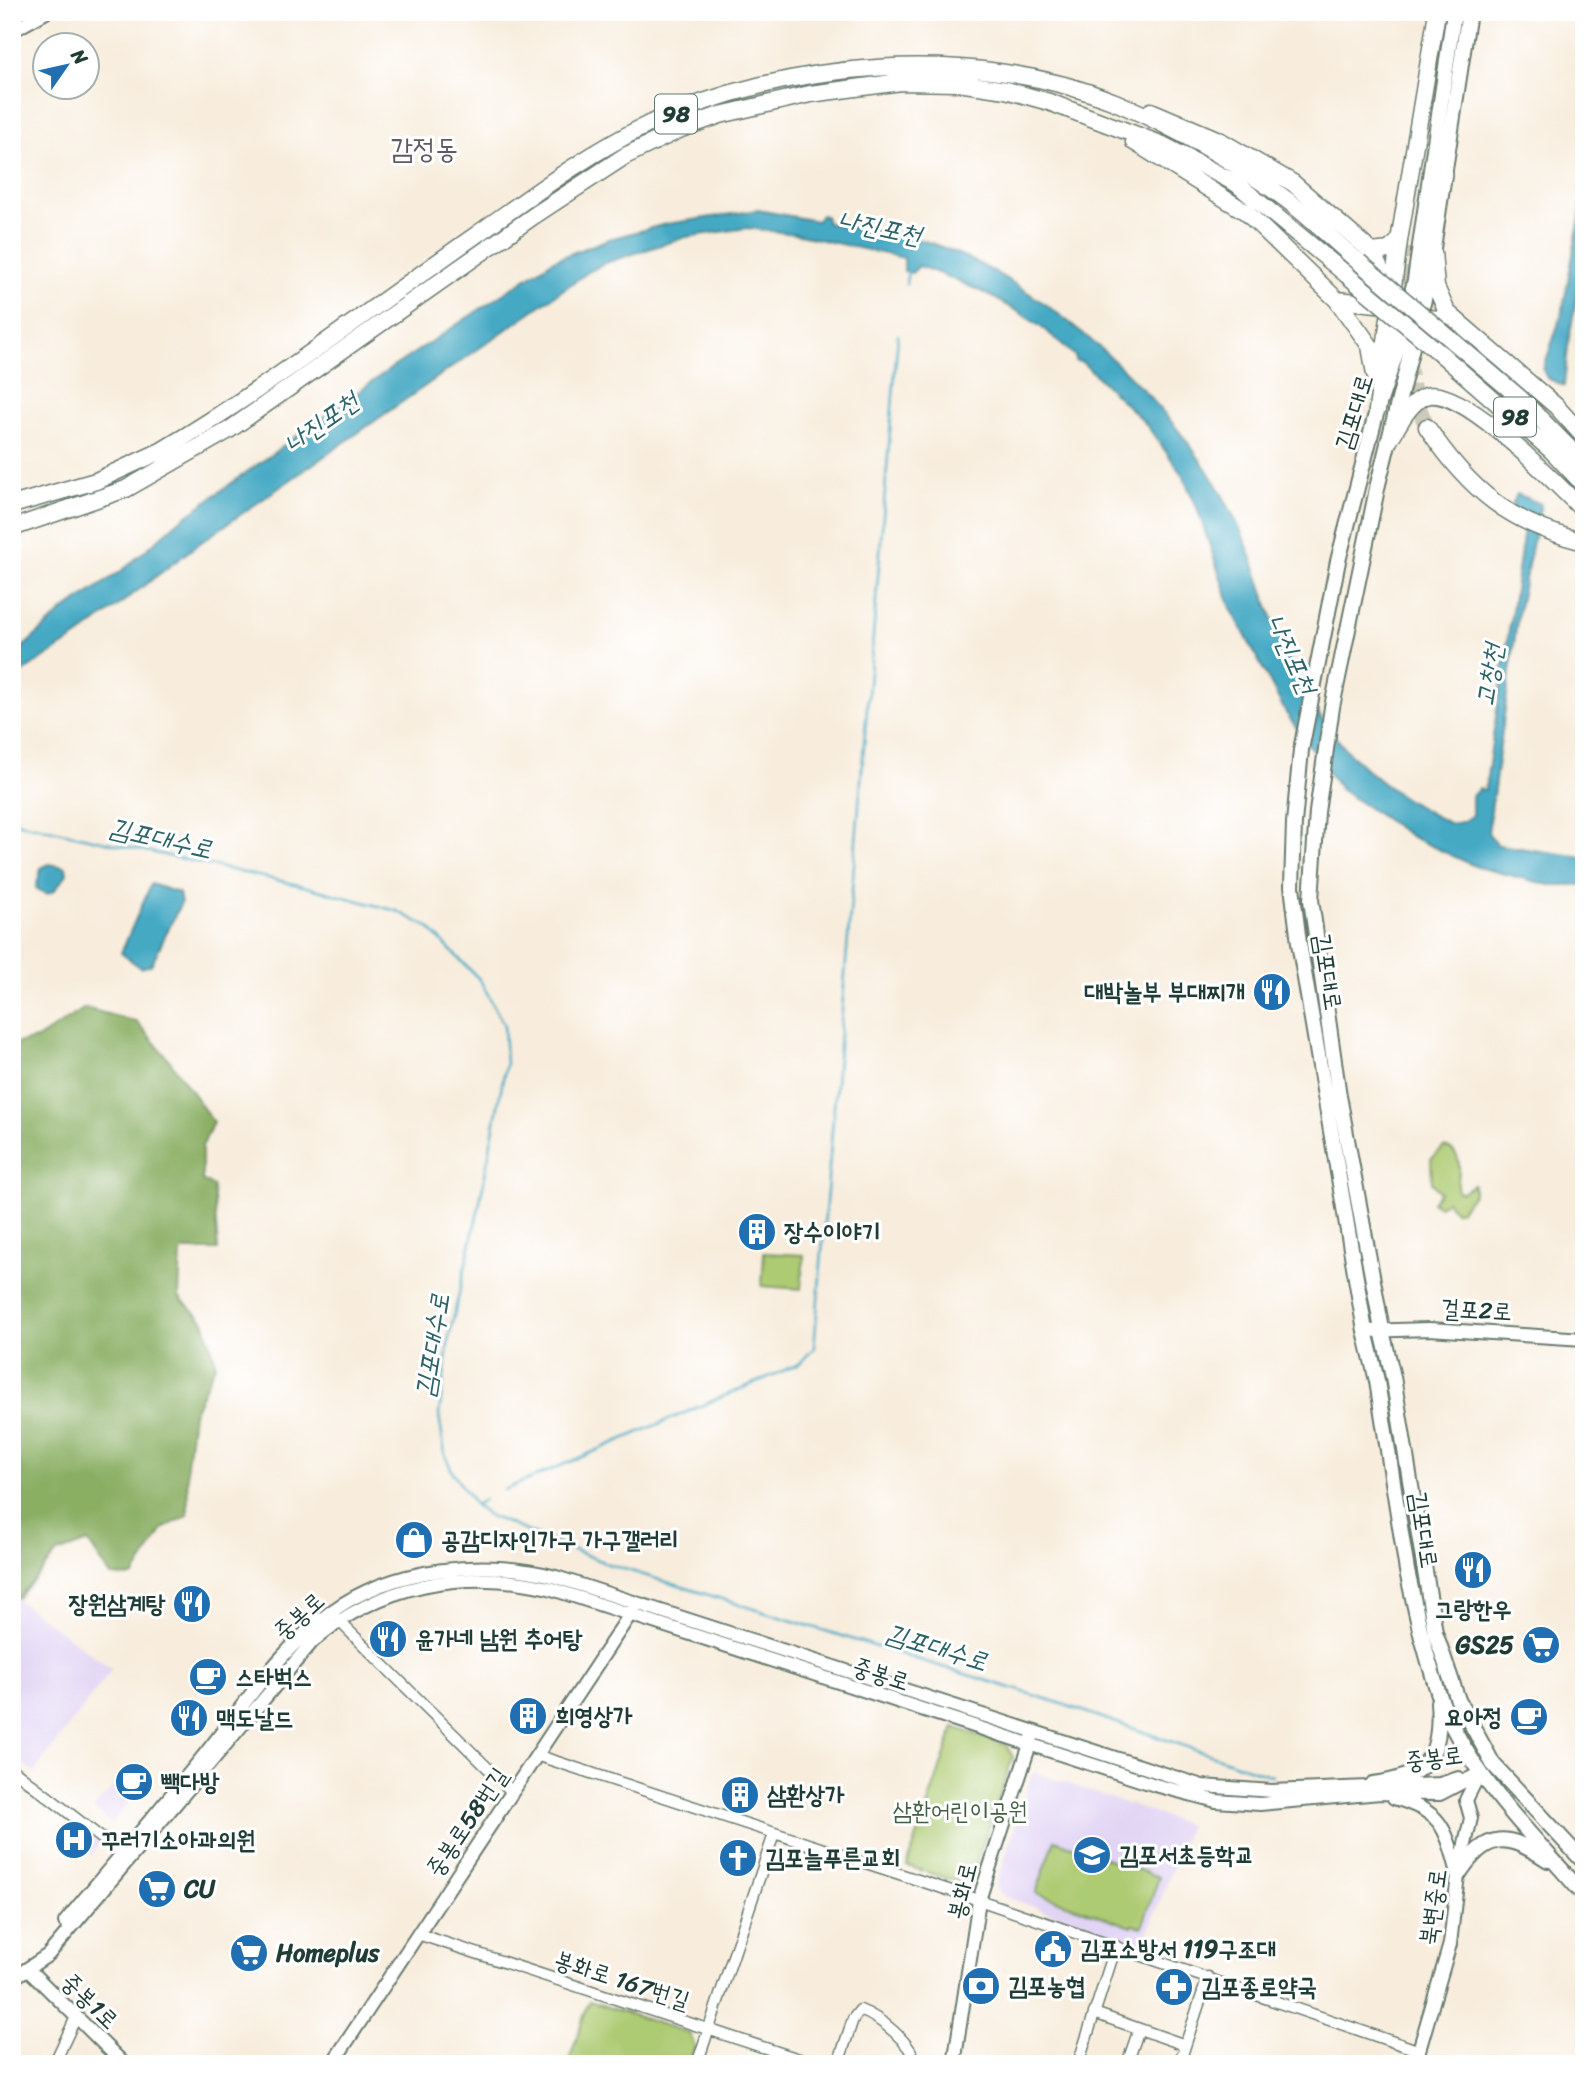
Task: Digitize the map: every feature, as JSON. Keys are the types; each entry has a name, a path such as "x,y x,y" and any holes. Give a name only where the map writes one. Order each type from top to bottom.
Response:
{"highway":[{"path":"1403,244 1437,12"},
{"path":"1377,410 1388,304 1403,244 1443,12"},
{"name":"98","path":"12,503 44,497 96,481 161,452 559,178 649,124 702,104 800,79 891,66 1000,72 1114,102 1246,172 1365,257 1453,341 1521,399 1584,463"},
{"name":"98","path":"12,526 125,489 193,452 229,430 584,181 625,156 681,129 750,106 861,85 901,82 958,83 1006,90 1092,117 1163,145 1237,184 1552,450 1584,485"},
{"path":"1092,117 1223,196 1265,230 1338,300 1370,346 1375,363 1377,410"},
{"path":"1365,257 1403,244"},
{"path":"1433,252 1436,287 1447,312 1456,323 1556,406 1584,438"},
{"path":"1359,304 1378,289 1380,269 1365,257"},
{"path":"1338,300 1359,304 1388,304 1410,298 1427,287"},
{"path":"1400,338 1428,318 1456,323"},
{"path":"1389,441 1407,412 1423,397 1436,394 1454,398 1510,441 1584,510"},
{"path":"1427,427 1471,485 1509,514 1546,532 1584,542"}],"main road":[{"name":"김포대로","path":"1454,12 1429,196 1410,298 1351,504 1317,662 1301,750 1294,823 1292,886 1407,1571 1437,1690 1456,1734 1480,1773 1584,1895"},
{"name":"김포대로","path":"1469,12 1427,287 1354,591 1332,707 1311,864 1314,925 1339,1096 1382,1333 1393,1377 1435,1632 1458,1700 1493,1764 1584,1862"},
{"path":"1377,1789 1407,1777 1433,1755 1440,1731 1437,1690"},
{"path":"1458,1875 1481,1846 1501,1839 1519,1843 1560,1867"}],"street":[{"path":"12,32 46,12"},
{"name":"걸포2로","path":"1382,1333 1429,1329 1584,1339"},
{"name":"걸포2로","path":"1366,1333 1549,1340 1584,1345"},
{"name":"중봉로","path":"28,1969 282,1660 335,1616 396,1581 469,1567 540,1573 634,1609 1032,1739 1220,1790 1377,1789 1440,1784 1480,1773"},
{"name":"중봉로58번길","path":"332,2064 634,1609"},
{"path":"335,1616 512,1792"},
{"name":"중봉로","path":"28,1969 48,1955 335,1616"},
{"name":"봉화로","path":"954,2064 979,1900 1032,1739"},
{"path":"536,1755 979,1900 1420,2051"},
{"path":"1480,1773 1493,1764"},
{"path":"12,1769 121,1854"},
{"name":"북변중로","path":"1416,2064 1447,1959 1458,1875 1471,1818 1466,1800 1480,1773"},
{"path":"1377,1789 1414,1804 1437,1818 1448,1838 1458,1875"},
{"path":"697,2064 774,1834"},
{"name":"봉화로 167번길","path":"418,1934 814,2064"},
{"path":"1078,2064 1116,1946"},
{"path":"12,1979 28,1969"},
{"name":"중봉1로","path":"28,1969 124,2064"},
{"path":"1180,2064 1208,1977"},
{"path":"838,2064 853,2019 860,2010 893,2032 912,2052 916,2064"},
{"path":"1094,2013 1185,2045"},
{"path":"54,2064 76,2017"},
{"path":"1127,2064 1139,2029"}],"shaded area":[{"path":"12,1596 112,1669 34,1772 12,1756"},
{"path":"130,1766 146,1780 112,1824 93,1809"},
{"name":"김포서초등학교","path":"1033,1772 1189,1825 1143,1946 1001,1895 996,1886"},
{"path":"83,1827 102,1841 91,1855 72,1841"}],"green space":[{"path":"85,1008 137,1022 170,1061 213,1122 202,1147 202,1180 213,1186 218,1250 181,1250 179,1297 204,1321 216,1363 193,1414 187,1464 188,1515 163,1529 133,1577 111,1576 88,1542 57,1553 18,1598 12,1596 12,1044 37,1039"},
{"path":"1444,1147 1451,1150 1458,1159 1457,1191 1462,1192 1474,1185 1474,1193 1460,1211 1455,1211 1447,1201 1439,1206 1432,1202 1440,1192 1432,1183 1431,1159"},
{"path":"764,1253 804,1255 801,1289 762,1286"},
{"name":"삼환어린이공원","path":"954,1727 1006,1745 1013,1757 971,1878 962,1883 907,1866"},
{"path":"1055,1840 1159,1877 1142,1927 1132,1927 1036,1893"},
{"path":"589,2001 689,2033 695,2046 689,2064 568,2064"}],"water":[{"path":"1584,195 1584,260 1569,338 1564,386 1547,378 1543,370 1562,313"},
{"name":"나진포천","path":"758,210 817,221 821,215 826,216 827,223 931,243 975,262 1020,287 1063,317 1105,352 1178,430 1208,471 1240,529 1295,673 1327,727 1346,750 1392,789 1449,823 1461,822 1472,815 1472,796 1479,789 1485,790 1524,530 1512,505 1517,494 1541,504 1519,607 1488,833 1498,845 1584,857 1584,885 1549,885 1477,867 1412,837 1340,789 1286,713 1231,608 1196,505 1182,474 1145,423 1082,362 1075,361 1075,356 1058,340 1002,302 962,283 919,266 912,273 904,271 904,258 795,234 747,228 686,237 605,263 587,273 197,545 80,635 12,679 12,657 63,611 124,569 179,521 390,369 554,260 609,239 666,224"},
{"path":"49,864 66,867 67,874 54,891 46,894 36,888 41,868"},
{"path":"151,884 179,893 181,903 151,965 141,968 121,953"}],"waterway":[{"path":"906,284 908,270"},
{"path":"504,1490 799,1364 814,1348 898,335"},
{"name":"김포대수로","path":"12,821 303,886 397,911 428,927 480,980 504,1025 506,1063 479,1207 449,1337 439,1415 445,1455 452,1471 475,1505 487,1515 608,1564 1056,1702 1272,1776"},
{"path":"475,1505 484,1500"}],"tunnel":[{"path":"1406,247 1406,307"},
{"path":"1408,361 1415,399 1427,427"}],"place":[{"name":"대박놀부 부대찌개","path":"1272,992"},
{"name":"장수이야기","path":"757,1232"},
{"name":"공감디자인가구 가구갤러리","path":"414,1540"},
{"name":"그랑한우","path":"1473,1570"},
{"name":"장원삼계탕","path":"192,1604"},
{"name":"윤가네 남원 추어탕","path":"388,1639"},
{"name":"GS25","path":"1541,1645"},
{"name":"스타벅스","path":"208,1677"},
{"name":"희영상가","path":"528,1716"},
{"name":"요아정","path":"1529,1717"},
{"name":"맥도날드","path":"189,1718"},
{"name":"빽다방","path":"134,1782"},
{"name":"삼환상가","path":"740,1795"},
{"name":"꾸러기소아과의원","path":"74,1840"},
{"name":"김포서초등학교","path":"1092,1855"},
{"name":"김포늘푸른교회","path":"738,1858"},
{"name":"CU","path":"157,1889"},
{"name":"김포소방서 119구조대","path":"1053,1949"},
{"name":"Homeplus","path":"249,1953"},
{"name":"김포농협","path":"981,1986"},
{"name":"김포종로약국","path":"1174,1987"}],"district":[{"name":"감정동","path":"424,148"}],"water label":[{"name":"고창천","path":"1489,675"}]}
